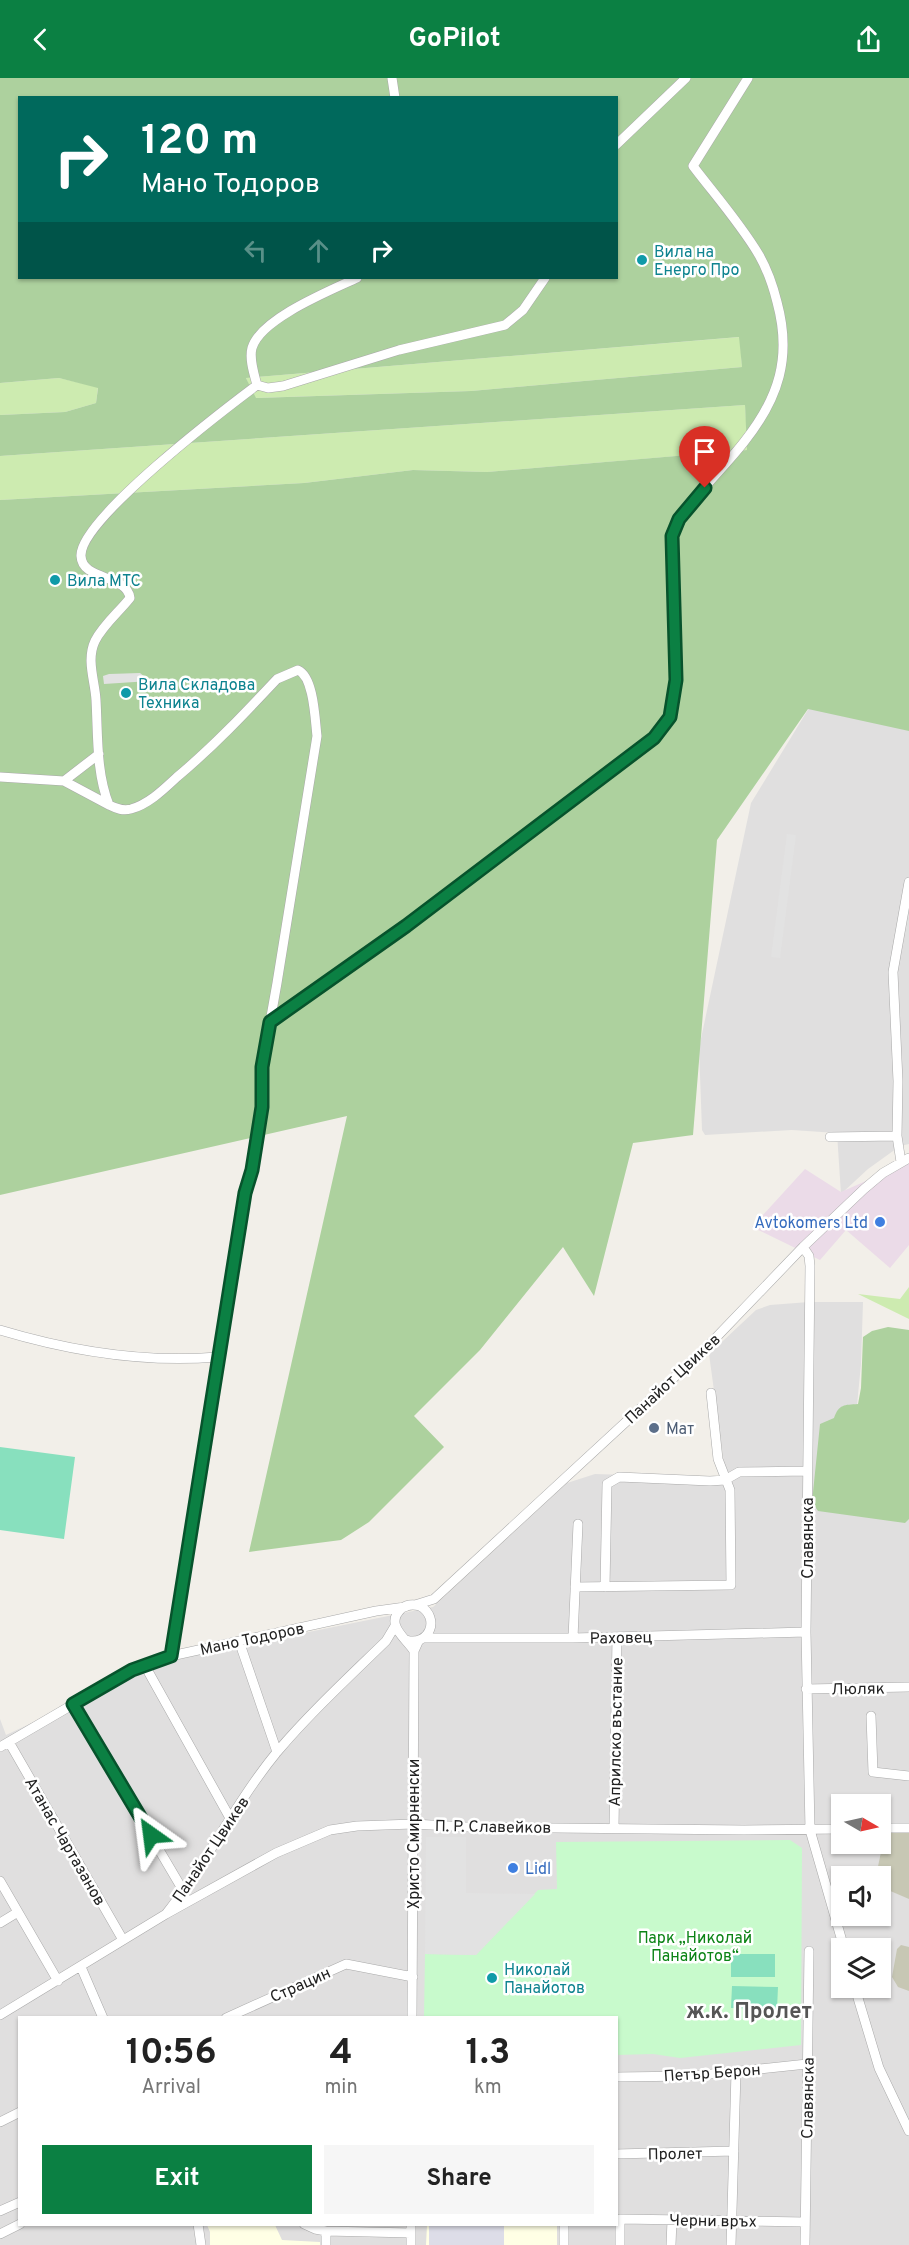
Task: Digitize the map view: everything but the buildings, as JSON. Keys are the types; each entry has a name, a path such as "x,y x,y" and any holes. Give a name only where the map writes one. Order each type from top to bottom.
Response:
{"street":[{"path":"392,78 395,96"},
{"path":"618,143 687,78"},
{"path":"270,1022 387,940 569,805 654,738 670,717 676,680 672,536 679,519 745,442 769,406 778,385 783,359 782,321 774,289 760,256 693,166 748,78"},
{"path":"257,385 251,350 256,338 265,327 312,299 355,279"},
{"path":"257,385 268,388 283,386 399,350 505,326 523,310 544,279"},
{"path":"109,805 103,791 99,754 96,696 91,671 93,648 101,632 130,598 130,594 123,587 90,570 84,564 81,556 85,541 143,476 257,385"},
{"path":"0,777 64,781 119,810 129,809 147,802 164,789 214,744 277,679 298,670 306,676 314,705 316,736 262,1067 262,1107 217,1358 199,1490 171,1656"},
{"path":"64,781 99,754"},
{"path":"905,1160 897,1136 898,1081 893,1010 893,963 909,882"},
{"path":"830,1137 897,1136"},
{"name":"Панайот Цвикев","path":"415,1605 434,1599 706,1348 803,1247 864,1189 905,1160"},
{"name":"Славянска","path":"803,1247 809,1256 810,1266 806,1632 810,1830 841,1938"},
{"path":"0,1330 56,1345 93,1351 186,1360 217,1358"},
{"path":"575,1587 731,1585 730,1490 718,1459 711,1393"},
{"path":"605,1587 607,1484 619,1477 710,1481 725,1480 739,1472 807,1471"},
{"path":"573,1638 578,1524"},
{"path":"434,1599 431,1629 436,1638"},
{"path":"396,1622 405,1607 415,1605 425,1609 431,1618"},
{"name":"Мано Тодоров","path":"0,1747 144,1664 239,1641 405,1607"},
{"path":"382,1610 396,1622 414,1652"},
{"name":"Панайот Цвикев","path":"0,2015 166,1914 184,1892 230,1818 277,1752 386,1641 396,1622"},
{"path":"386,1641 422,1639 431,1629"},
{"name":"Раховец","path":"422,1639 806,1632"},
{"name":"Априлско въстание","path":"614,1828 616,1637"},
{"name":"Христо Смирненски","path":"412,2016 414,1652 422,1639"},
{"path":"239,1641 277,1752"},
{"path":"144,1664 230,1818"},
{"name":"Люляк","path":"806,1689 909,1687"},
{"path":"73,1704 184,1892 186,1902"},
{"path":"871,1716 873,1772 909,1776"},
{"name":"Атанас Чартазанов","path":"9,1742 123,1940"},
{"name":"П. Р. Славейков","path":"166,1914 276,1853 330,1830 357,1826 413,1824 467,1827 831,1829"},
{"path":"891,1828 909,1828"},
{"path":"0,1881 58,1981"},
{"path":"0,1923 18,1912"},
{"name":"Славянска","path":"805,2245 809,1951"},
{"name":"Страцин","path":"230,2016 346,1964 413,1977"},
{"path":"81,1967 102,2016"},
{"path":"858,1998 879,2068 909,2131"},
{"name":"Петър Берон","path":"618,2077 692,2076 807,2064"},
{"path":"731,2245 736,2072"},
{"path":"0,2122 18,2113"},
{"name":"Пролет","path":"618,2154 734,2151"},
{"path":"0,2211 18,2203"},
{"name":"Черни връх","path":"620,2245 620,2219 805,2222"},
{"path":"671,2245 672,2220"},
{"path":"0,2234 18,2225"},
{"path":"198,2226 201,2245"},
{"path":"310,2226 326,2231 411,2229 411,2245"},
{"path":"564,2226 564,2245"},
{"path":"326,2231 326,2245"}],"shaded area":[{"path":"140,673 150,681 104,684 103,676 109,674"},
{"path":"809,708 909,718 909,1144 900,1146 868,1169 841,1194 837,1133 792,1130 705,1135 702,1130 699,1048 751,803"},
{"path":"787,834 796,835 780,958 771,957"},
{"path":"909,1162 909,1245 890,1268 846,1230 820,1260 752,1227 805,1169 841,1192"},
{"path":"863,1302 861,1364 855,1426 909,1417 909,2245 0,2245 0,1719 6,1735 145,1670 190,1656 433,1607 567,1483 595,1474 726,1478 709,1354 756,1310 770,1305"},
{"path":"891,1833 909,1833 909,1899 891,1891 891,1866 878,1866 881,1854 891,1854"},
{"path":"426,1837 466,1837 466,1893 535,1894 476,1955 425,1954"},
{"path":"901,1945 909,1947 909,1991 898,1987 892,1977 897,1949"},
{"path":"207,2226 275,2226 282,2240 320,2242 320,2245 210,2245"},
{"path":"427,2226 557,2226 557,2245 426,2245"},
{"path":"429,2226 504,2226 504,2245 429,2245"}],"green space":[{"path":"0,78 909,78 909,731 808,709 717,840 693,1135 633,1143 594,1296 563,1247 480,1350 414,1416 444,1447 369,1522 341,1540 249,1552 347,1116 0,1195 0,500 304,483 413,470 487,472 747,450 745,405 0,456 0,415 65,412 96,403 98,388 59,378 0,383","holes":["739,337 742,367 471,391 256,398 246,378"]},
{"path":"740,337 742,367 471,391 255,398 246,378"},
{"path":"59,378 98,387 96,403 65,412 0,415 0,383"},
{"path":"745,405 748,450 487,472 413,470 304,483 0,500 0,456"},
{"path":"909,1287 909,1319 858,1294 900,1299"},
{"path":"888,1327 909,1330 909,1519 905,1523 818,1511 812,1502 820,1424 834,1418 843,1406 858,1404 861,1388 863,1337 872,1331"},
{"path":"0,1447 75,1457 64,1539 0,1530"},
{"name":"Парк „Николай Панайотов“","path":"790,1840 802,1848 801,2045 680,2058 653,2054 618,2055 618,2016 424,2016 425,1954 476,1955 538,1890 557,1889 556,1842"},
{"path":"731,1954 775,1954 775,1977 731,1977"},
{"path":"732,1986 778,1987 777,2009 731,2008"}],"place":[{"name":"Вила на Енерго Про","path":"642,260"},
{"name":"Вила МТС","path":"55,580"},
{"name":"Вила Складова Техника","path":"126,693"},
{"name":"Avtokomers Ltd","path":"880,1222"},
{"name":"Мат","path":"654,1428"},
{"name":"Lidl","path":"513,1868"},
{"name":"Николай Панайотов","path":"492,1978"}],"district":[{"name":"ж.к. Пролет","path":"749,2010"}],"route":[{"path":"151,1835 73,1704 144,1664 171,1656 217,1358 262,1107 262,1067 270,1022 406,926 654,738 670,717 676,680 672,536 679,519 705,488"}]}
